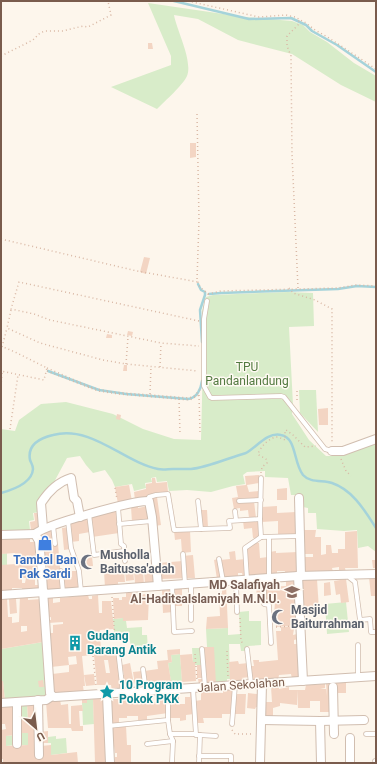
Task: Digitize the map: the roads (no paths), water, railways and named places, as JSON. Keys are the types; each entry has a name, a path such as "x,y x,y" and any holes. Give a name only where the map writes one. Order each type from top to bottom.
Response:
{"street":[{"path":"335,451 343,451 376,439"},
{"path":"43,528 41,503 56,485 70,478 80,517"},
{"path":"299,498 300,626 303,681"},
{"path":"1,535 35,534 43,528 89,514 118,506 149,502 158,586"},
{"path":"35,534 39,544 44,593 50,693 52,696"},
{"path":"1,595 81,592 300,576 376,574"},
{"name":"Jalan Sekolahan","path":"1,703 46,700 52,696 123,694 232,685 303,681 333,683 358,677 376,676"},
{"path":"260,763 262,720 267,683"},
{"path":"333,683 334,734"},
{"path":"103,695 108,726 110,763"},
{"path":"38,700 39,755"},
{"path":"17,702 17,744"},
{"path":"262,720 364,720"},
{"path":"320,721 321,763"},
{"path":"350,738 350,763"}],"lane":[{"path":"207,301 204,319 204,386 210,397 284,397 325,449 335,451"},
{"path":"261,478 261,538"},
{"path":"149,502 150,497 168,494 174,530 230,528 229,521 260,519"},
{"path":"239,501 262,500"},
{"path":"198,501 201,529"},
{"path":"118,506 121,544 124,546 125,561"},
{"path":"234,511 236,520"},
{"path":"89,514 94,555 124,551"},
{"path":"68,521 71,548 79,571 81,592"},
{"path":"119,524 152,521"},
{"path":"54,525 55,544"},
{"path":"247,580 245,548 261,538 300,536"},
{"path":"268,537 267,578 264,604 269,605 271,643"},
{"path":"183,554 192,620"},
{"path":"219,559 223,582"},
{"path":"61,571 63,593"},
{"path":"349,574 350,578 355,582 360,620 370,619 371,632 376,632"},
{"path":"236,580 237,612"},
{"path":"172,585 174,632 192,631"},
{"path":"358,645 358,677"},
{"path":"199,763 199,688 202,649"},
{"path":"247,649 251,684"},
{"path":"118,650 123,694"},
{"path":"143,670 146,692"},
{"path":"232,685 232,724"},
{"path":"168,690 168,720 170,734 173,741 172,763"},
{"path":"108,726 168,720"},
{"path":"170,734 216,736"},
{"path":"366,734 376,734"},
{"path":"147,744 173,741"},
{"path":"199,756 231,756 231,763"}],"waterway":[{"path":"174,1 249,19 291,18 306,25 312,31 337,45 376,72"},
{"path":"198,284 201,290 205,292 200,310 202,342"},
{"path":"209,294 338,289 357,286 376,287"},
{"path":"48,371 99,390 126,394 188,399 194,397 198,393 202,381"},
{"path":"1,493 16,488 29,478 33,469 30,460 30,450 39,440 53,435 67,433 81,435 145,465 158,469 191,469 211,465 246,453 271,436 281,435 290,441 300,470 306,478 328,482 339,486 358,502 376,528"},
{"path":"95,698 104,698"}],"place":[{"name":"Tambal Ban Pak Sardi","path":"45,543"},
{"name":"Musholla Baitussa'adah","path":"88,562"},
{"name":"MD Salafiyah Al-HaditsaIslamiyah M.N.U.","path":"292,592"},
{"name":"Masjid Baiturrahman","path":"279,617"},
{"name":"Gudang Barang Antik","path":"75,643"},
{"name":"10 Program Pokok PKK","path":"107,692"}],"park label":[{"name":"TPU Pandanlandung","path":"247,374"}]}
